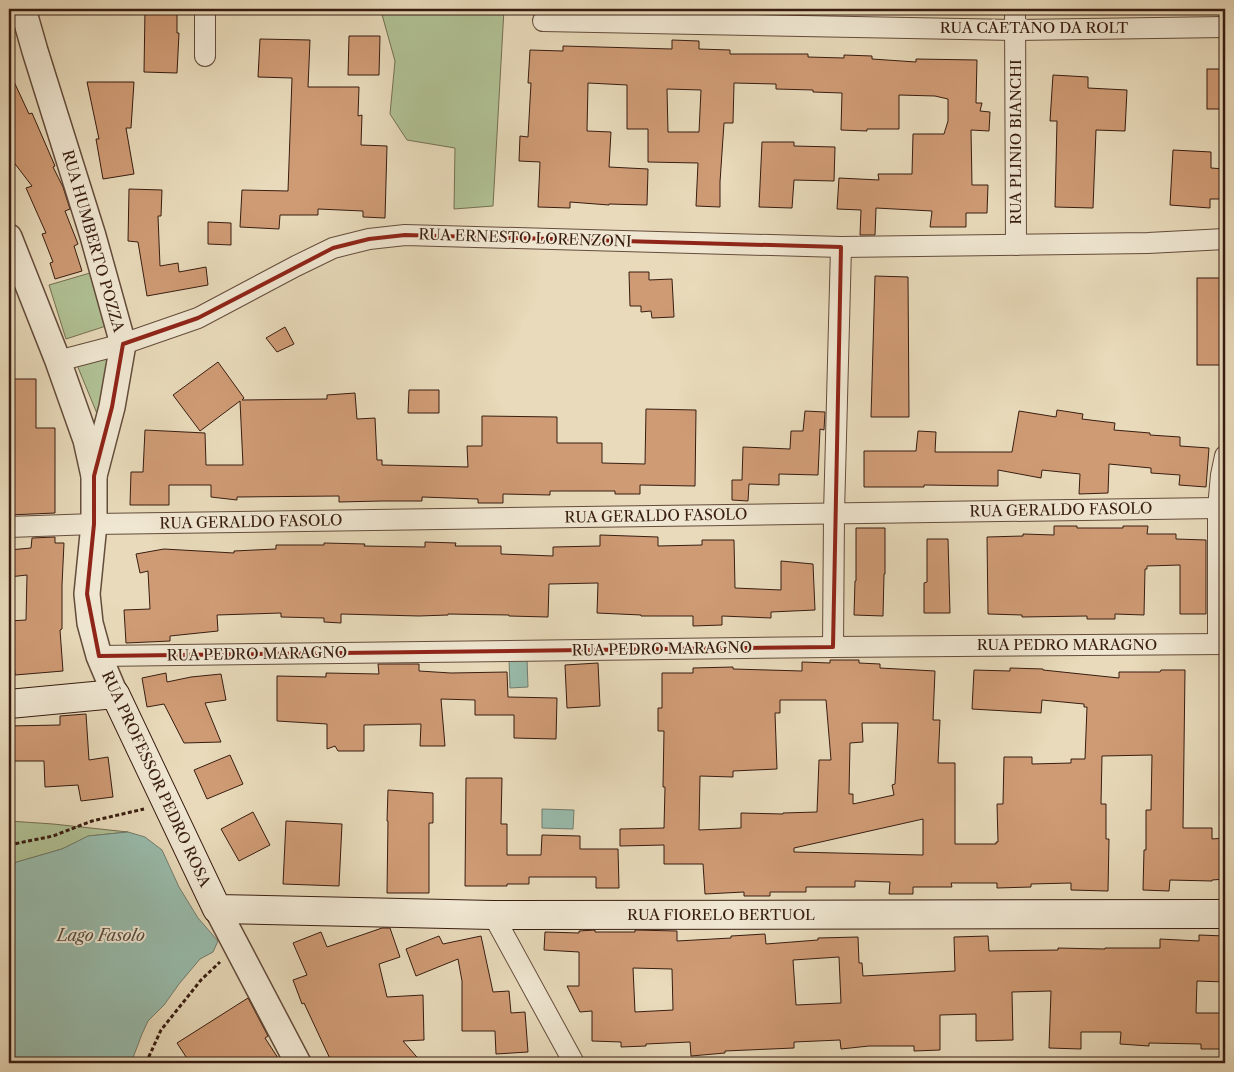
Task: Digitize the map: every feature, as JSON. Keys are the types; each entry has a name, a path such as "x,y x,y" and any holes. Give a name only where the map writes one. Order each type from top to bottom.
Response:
{"main road":[{"path":"9,704 115,694"},
{"name":"RUA PROFESSOR PEDRO ROSA","path":"115,694 217,909"},
{"name":"RUA FIORELO BERTUOL","path":"217,909 493,915 1225,914"}],"street":[{"name":"RUA HUMBERTO POZZA","path":"23,9 93,236 123,344 112,408 94,476"},
{"path":"205,9 205,56"},
{"name":"RUA PLINIO BIANCHI","path":"1015,9 1016,245"},
{"name":"RUA CAETANO DA ROLT","path":"543,21 1015,30 1225,27"},
{"name":"RUA ERNESTO LORENZONI","path":"58,361 123,344 198,318 333,248 369,239 405,235 841,247 1148,243 1225,239"},
{"path":"9,237 58,361 86,440 94,476"},
{"path":"833,647 834,514 841,247"},
{"path":"1222,644 1218,508 1225,456"},
{"name":"RUA PROFESSOR PEDRO ROSA","path":"94,476 94,524 87,594 90,623 99,656 115,694"},
{"name":"RUA GERALDO FASOLO","path":"9,527 94,524 1218,508"},
{"name":"RUA PEDRO MARAGNO","path":"99,656 1222,644"},
{"name":"RUA PROFESSOR PEDRO ROSA","path":"217,909 298,1063"},
{"path":"493,915 574,1063"}],"path":[{"path":"9,845 53,836 92,821 167,803"},
{"path":"146,1063 161,1030 201,980 237,947"}],"highlighted area":[{"path":"405,235 841,247 833,647 99,656 87,594 94,524 94,476 112,407 123,344 198,318 333,248 369,239"}],"shaded area":[{"path":"382,9 504,9 493,206 454,209 455,148 407,140 390,114 395,61"},
{"path":"90,273 106,326 66,339 49,285"},
{"path":"110,354 98,416 77,365"},
{"path":"9,821 128,832 89,836 62,849 9,866"}],"water":[{"path":"527,658 528,687 510,688 509,659"},
{"path":"542,809 574,810 573,829 542,828"},
{"name":"Lago Fasolo","path":"128,832 145,837 162,850 179,887 198,918 218,941 213,952 200,959 164,1005 148,1021 131,1063 9,1063 9,866 62,849 88,836"}],"building":[{"path":"145,9 177,9 177,33 179,33 177,73 144,72"},
{"path":"349,36 380,36 379,75 348,75"},
{"path":"260,39 310,40 308,87 359,87 358,116 362,115 361,145 387,146 385,218 363,217 363,211 318,209 318,215 280,215 279,229 240,227 242,190 288,191 292,78 258,77"},
{"path":"672,40 699,41 699,49 730,50 730,54 808,54 808,57 844,58 844,55 872,56 872,59 916,62 916,59 977,60 976,103 982,103 980,111 990,112 989,131 971,130 972,185 988,185 987,213 966,213 966,227 930,227 932,211 876,208 875,235 860,235 861,210 837,209 839,178 879,180 878,174 912,174 913,134 944,134 948,121 948,99 935,96 899,95 899,129 841,130 842,93 776,89 776,84 734,83 733,123 724,123 720,207 696,206 698,163 648,162 648,129 627,129 627,85 588,83 587,131 611,132 609,167 648,169 647,205 570,202 570,208 538,207 540,162 519,161 520,136 528,137 531,83 528,83 530,50 563,51 563,46 672,49","holes":["667,89 701,90 699,132 668,132"]},
{"path":"1207,69 1225,69 1225,109 1207,109"},
{"path":"9,71 29,114 32,113 55,166 53,167 63,187 70,209 65,211 78,244 74,246 82,271 55,279 50,263 53,262 42,234 46,233 26,188 32,186 9,156"},
{"path":"1053,75 1088,77 1088,88 1127,90 1125,131 1096,130 1093,208 1055,207 1057,121 1050,121"},
{"path":"87,82 134,82 131,128 126,128 134,174 103,179 96,139 99,139"},
{"path":"762,142 794,142 794,146 835,147 834,181 794,180 792,208 759,207"},
{"path":"1173,150 1211,152 1211,168 1225,169 1225,199 1210,199 1210,208 1170,205"},
{"path":"129,189 162,190 161,216 158,216 160,266 178,263 179,272 206,267 208,285 147,296 138,242 128,241"},
{"path":"208,222 231,223 231,245 208,244"},
{"path":"629,272 649,272 649,280 672,279 674,317 652,318 651,311 641,312 641,306 630,306"},
{"path":"875,276 908,277 909,417 871,417"},
{"path":"1197,278 1225,278 1225,365 1197,365"},
{"path":"285,327 294,344 277,352 266,338"},
{"path":"218,362 244,398 242,400 327,399 327,395 355,393 357,419 375,418 377,460 382,460 382,465 468,467 467,446 482,446 482,416 557,417 557,443 602,443 602,463 645,464 646,409 696,410 695,486 640,485 640,494 615,494 615,491 550,491 550,495 503,494 503,503 478,503 478,499 422,497 422,501 339,502 339,496 237,497 237,500 211,497 211,485 169,485 169,505 130,505 131,472 143,472 145,430 205,433 206,465 243,465 240,401 200,431 173,395"},
{"path":"9,379 36,379 36,428 55,428 55,513 9,515"},
{"path":"409,390 439,390 439,413 408,413"},
{"path":"1057,410 1083,414 1082,419 1115,423 1114,430 1180,437 1180,446 1209,448 1206,487 1179,485 1180,475 1151,473 1151,468 1109,464 1108,493 1079,494 1080,474 1042,470 1041,478 998,470 998,486 924,485 924,487 864,487 864,451 916,451 918,431 936,432 935,452 1012,452 1019,411 1056,417"},
{"path":"805,411 825,412 824,430 820,429 818,475 779,474 779,485 749,484 748,501 732,500 732,480 742,480 743,447 790,449 791,431 803,431"},
{"path":"1054,526 1123,528 1123,526 1148,526 1147,534 1176,534 1176,539 1206,540 1206,614 1180,614 1180,565 1147,566 1147,569 1145,569 1144,615 1115,614 1115,619 1087,619 1087,616 1022,617 1022,615 988,614 987,537 1023,536 1023,534 1054,535"},
{"path":"856,528 885,528 883,616 854,615"},
{"path":"600,535 658,537 658,546 702,545 702,540 734,540 735,588 781,590 781,561 813,564 815,610 771,612 771,618 722,616 722,625 693,626 693,616 641,616 597,613 598,583 549,584 548,617 448,614 419,616 341,614 341,623 324,622 324,618 281,617 281,613 217,615 218,631 170,636 170,641 126,643 124,610 150,609 148,571 140,573 136,554 164,549 234,553 234,551 276,549 276,545 324,545 324,543 425,547 425,542 456,543 455,546 501,546 501,554 553,556 553,547 600,546"},
{"path":"55,537 55,543 64,543 62,629 60,630 63,671 15,675 13,647 9,647 9,621 26,620 27,575 9,577 9,550 31,548 32,538"},
{"path":"927,539 948,539 950,613 924,613 924,583 927,582"},
{"path":"830,660 859,660 859,663 880,664 880,668 935,671 933,720 940,720 938,763 955,763 955,844 996,844 998,842 997,804 1003,804 1004,757 1032,757 1032,764 1071,763 1071,759 1085,759 1087,707 1084,707 1084,704 1042,700 1041,713 972,709 974,670 1010,671 1010,668 1043,669 1119,678 1119,672 1185,670 1183,828 1212,828 1212,839 1225,838 1225,879 1212,881 1170,880 1169,891 1143,890 1146,810 1151,810 1152,755 1102,756 1101,804 1106,804 1106,839 1109,839 1108,891 1071,890 1071,883 1031,884 1031,887 997,888 997,883 951,883 952,887 913,887 913,894 889,894 890,882 855,881 855,887 806,887 806,892 770,892 770,896 744,896 744,892 705,894 703,864 664,864 664,845 620,846 620,829 664,828 664,731 658,731 658,708 662,708 662,673 693,673 693,668 733,667 733,669 802,671 802,662 830,663","holes":["780,700 826,700 831,760 819,760 817,812 783,814 741,813 741,828 699,830 700,776 733,777 733,771 777,769 775,713 780,713","862,723 898,723 895,784 892,785 894,795 853,804 853,794 849,794 850,743 863,742","923,819 923,855 794,852 794,848"]},
{"path":"598,663 600,706 567,708 565,665"},
{"path":"378,664 419,664 419,671 451,673 507,672 508,697 557,698 556,739 514,738 514,715 475,715 475,700 441,699 445,746 420,746 421,724 364,725 364,751 338,751 335,746 327,749 327,724 277,721 277,676 326,677 326,673 379,674"},
{"path":"166,673 167,682 221,674 226,700 205,703 221,742 184,743 164,704 147,707 142,678"},
{"path":"86,714 89,760 108,757 113,797 81,801 78,785 45,787 44,761 9,761 9,726 60,725 60,716"},
{"path":"230,755 243,784 207,799 194,770"},
{"path":"466,778 502,778 501,824 507,824 507,855 541,855 542,835 580,836 580,849 618,849 619,888 596,888 596,877 529,877 529,884 465,886"},
{"path":"388,790 433,793 433,823 429,823 429,893 387,893"},
{"path":"253,812 270,845 239,861 221,829"},
{"path":"286,821 342,824 339,886 283,884"},
{"path":"382,928 390,928 400,957 379,964 387,997 423,995 424,1040 403,1041 422,1063 332,1063 304,1003 302,1004 293,980 307,975 293,943 321,932 327,947"},
{"path":"579,931 677,931 677,941 765,934 766,944 818,940 818,938 858,937 859,963 862,963 863,976 955,971 954,937 988,936 989,951 1058,950 1058,948 1160,948 1160,939 1199,941 1199,935 1225,936 1225,982 1197,981 1196,1013 1225,1013 1225,1049 1201,1049 1201,1044 1149,1043 1149,1046 1120,1044 1121,1032 1081,1032 1081,1049 1049,1048 1051,991 1012,992 1013,1040 976,1041 976,1014 940,1015 940,1050 914,1051 914,1046 869,1046 841,1049 840,1040 794,1042 794,1048 725,1051 725,1053 691,1056 690,1042 621,1047 621,1042 592,1041 592,1011 580,1012 567,986 579,986 579,952 544,950 545,932 579,933","holes":["839,957 841,1003 796,1005 793,960","633,968 672,969 673,1010 635,1012"]},
{"path":"439,936 443,944 481,936 493,992 509,991 511,1013 525,1012 528,1052 496,1054 495,1031 462,1031 462,981 458,959 416,976 406,949"},
{"path":"248,998 268,1036 265,1038 278,1058 269,1063 190,1063 177,1043"}]}
